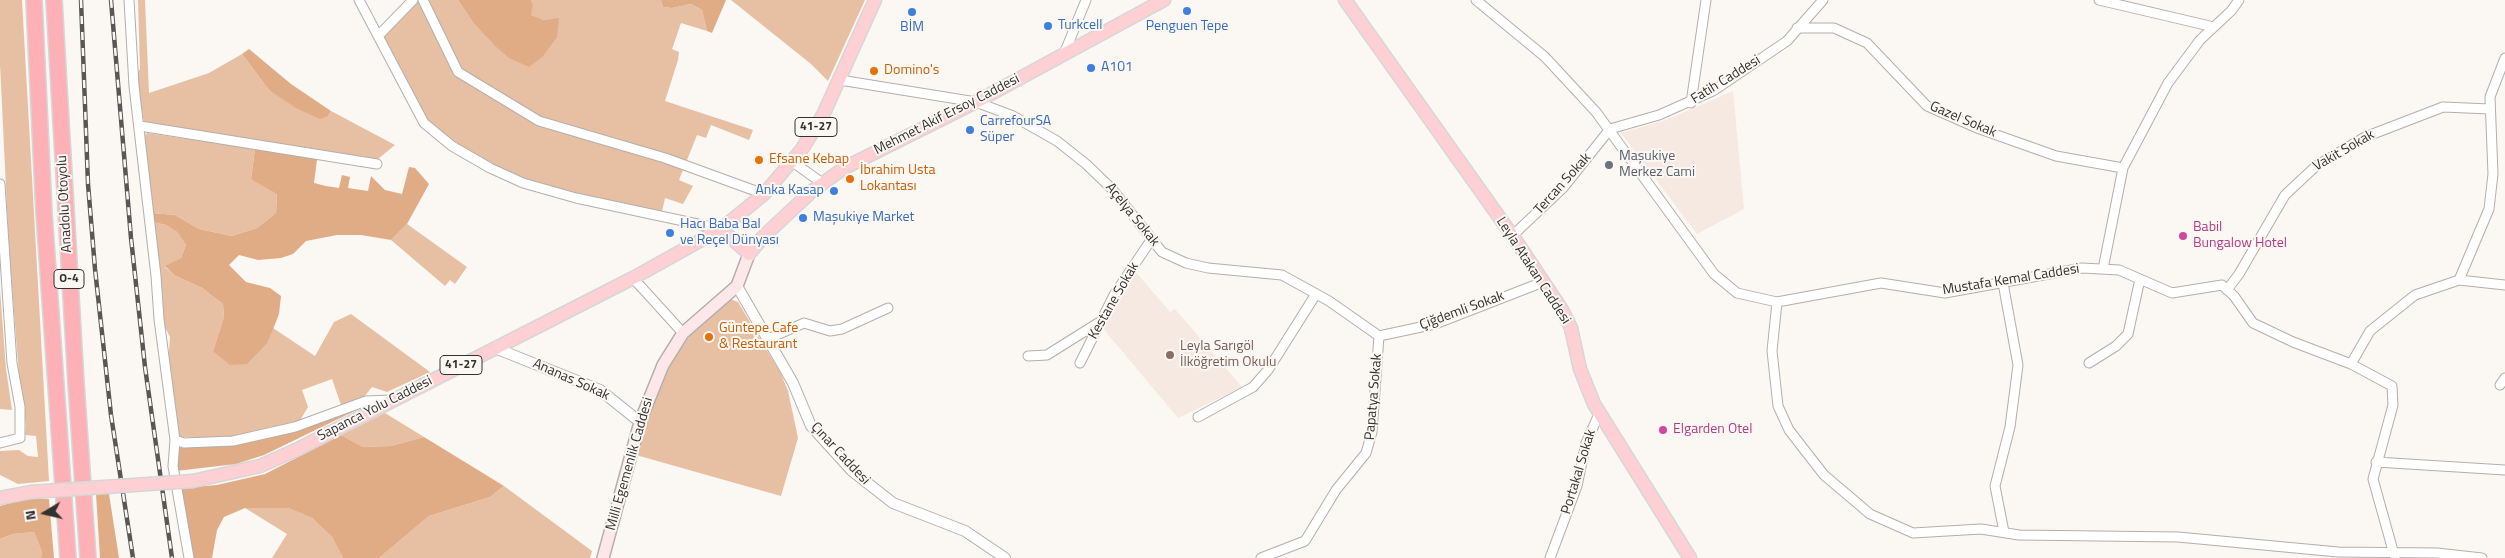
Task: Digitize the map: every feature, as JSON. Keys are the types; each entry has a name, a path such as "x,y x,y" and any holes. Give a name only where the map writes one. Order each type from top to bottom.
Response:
{"highway":[{"name":"Anadolu Otoyolu","path":"34,0 44,213 68,558"},
{"name":"Anadolu Otoyolu","path":"54,0 75,373 88,558"}],"main road":[{"name":"41-27","path":"721,229 764,194 793,162 823,115 875,0"},
{"name":"Mehmet Akif Ersoy Caddesi","path":"749,254 764,236 822,183 870,154 976,102 1164,0"},
{"name":"Leyla Atakan Caddesi","path":"1345,0 1512,236 1568,322 1580,369 1599,414 1690,558"},
{"path":"721,229 749,254 738,286"},
{"name":"Sapanca Yolu Caddesi","path":"0,498 31,492 192,481 267,463 632,278 721,229"},
{"name":"Milli Egemenlik Caddesi","path":"603,558 640,422 663,365 683,333 738,286"}],"street":[{"path":"129,0 134,86 140,126 159,319 175,440 173,466 189,558"},
{"path":"359,0 424,123 452,146 490,168 523,183 562,195 721,229"},
{"path":"378,36 413,0"},
{"path":"423,0 458,72 539,121 665,158 764,194"},
{"path":"1064,54 1086,0"},
{"name":"Mustafa Kemal Caddesi","path":"1476,0 1545,57 1610,129 1714,274 1736,293 1777,302 1881,283 1945,293 2082,268 2119,270 2172,293 2222,285 2227,290"},
{"path":"1690,103 1706,0"},
{"name":"Fatih Caddesi","path":"1610,129 1659,115 1690,103 1713,91 1787,40 1822,0"},
{"path":"2099,0 2214,27"},
{"path":"2103,269 2123,168 2168,83 2200,40 2231,11 2239,0"},
{"name":"Gazel Sokak","path":"1798,28 1834,28 1867,43 1927,106 1977,128 2056,156 2123,168"},
{"path":"2459,280 2489,209 2493,174 2490,97 2505,58"},
{"name":"Açelya Sokak","path":"840,80 976,102 1035,127 1072,152 1112,188 1162,252 1186,263 1208,268 1282,275 1316,294 1379,336"},
{"name":"Vakit Sokak","path":"2227,290 2239,274 2285,194 2316,166 2365,137 2409,118 2443,107 2490,109"},
{"path":"140,126 377,164"},
{"name":"Tercan Sokak","path":"1512,236 1563,188 1610,129"},
{"path":"793,162 822,183"},
{"path":"0,184 12,363 20,407 20,438 0,443"},
{"name":"Kestane Sokak","path":"1080,364 1098,323 1151,240"},
{"path":"632,278 683,333"},
{"path":"2089,363 2116,346 2128,334 2140,279"},
{"path":"2351,364 2370,331 2415,296 2459,280 2505,285"},
{"name":"Çiğdemli Sokak","path":"1379,336 1435,324 1543,282"},
{"path":"2004,283 2018,365 2010,427 1994,486 2004,532"},
{"name":"Çınar Caddesi","path":"738,286 793,384 811,426 852,471 893,503 965,531 1005,558"},
{"path":"2227,290 2253,323 2293,342 2351,364 2392,386 2393,405 2376,462 2373,479 2394,555"},
{"path":"1198,417 1253,387 1268,370 1316,294"},
{"path":"1777,302 1772,351 1778,406 1789,430 1824,475 1870,514 1913,533 1981,529 2019,535 2178,536 2338,552 2394,555 2437,553 2482,558"},
{"path":"768,339 804,323 830,331 842,329 888,308"},
{"path":"1028,356 1047,355 1098,323"},
{"name":"Papatya Sokak","path":"1262,558 1300,544 1310,536 1336,490 1369,448 1374,411 1379,336"},
{"name":"Ananas Sokak","path":"495,348 600,390 640,422"},
{"path":"175,440 184,443 233,441 295,427 366,400 393,400"},
{"name":"Portakal Sokak","path":"1550,558 1577,486 1586,442 1599,414"},
{"path":"2376,462 2505,470"}],"shaded area":[{"path":"0,0 22,0 49,481 18,484 0,475 0,451 19,450 28,456 38,457 36,436 25,435 26,426 19,374 9,250 0,64"},
{"path":"138,0 145,0 149,93 209,73 242,54 269,90 328,116 331,111 395,145 378,159 144,122 137,84 140,69"},
{"path":"413,0 458,0 474,24 493,44 559,19 544,20 530,15 533,4 531,0 661,0 663,7 672,8 691,4 702,10 707,31 681,23 672,49 679,52 678,60 665,101 753,130 749,140 711,125 706,138 697,135 679,180 693,186 683,204 665,198 661,216 563,195 490,168 424,123 378,36"},
{"path":"458,0 531,0 533,4 531,15 544,20 559,18 557,37 543,56 529,67 509,58 493,44 474,24"},
{"path":"661,0 726,0 712,33 707,31 702,10 691,4 672,8 663,7"},
{"path":"731,0 865,0 828,81 811,64"},
{"path":"249,49 291,84 331,111 328,116 320,119 296,108 269,90 242,54"},
{"path":"1733,91 1744,209 1697,234 1621,133 1666,120"},
{"path":"147,133 255,149 251,178 277,193 276,213 257,228 232,236 199,229 175,215 152,213 145,135"},
{"path":"255,149 317,159 314,183 326,186 339,188 342,175 350,177 348,188 368,191 371,176 385,190 402,194 409,167 415,168 429,184 407,224 391,240 361,235 337,235 306,241 293,254 281,258 258,260 239,255 229,265 246,282 270,288 281,296 279,314 268,342 247,364 230,365 213,351 224,317 223,304 202,288 174,275 165,266 181,258 186,245 177,232 166,225 153,222 152,213 175,215 199,229 232,236 257,228 276,213 277,194 251,179"},
{"path":"153,222 166,225 177,232 186,245 181,258 165,267 174,275 202,288 223,304 224,317 213,351 268,342 273,328 315,356 334,322 351,314 430,372 387,392 372,387 364,397 341,405 332,379 302,390 308,407 299,422 229,438 179,437 168,365 170,337 164,325"},
{"path":"407,224 467,267 455,284 450,280 445,286 391,240"},
{"name":"Leyla Sarıgöl İlköğretim Okulu","path":"1135,271 1170,312 1175,309 1242,387 1178,418 1101,326 1112,305"},
{"path":"0,290 6,369 12,410 0,409"},
{"path":"730,299 738,302 781,374 788,391 798,438 781,496 636,455 653,404 673,359 691,334"},
{"path":"367,405 264,455 236,464 176,471 177,448 217,446 281,435"},
{"path":"385,413 424,437 391,446 363,447 341,435"},
{"path":"341,435 363,447 391,446 424,437 504,486 490,497 429,516 379,558 343,558 332,537 312,518 288,508 245,508 224,517 217,530 212,558 194,558 180,488 217,485 265,474"},
{"path":"504,486 592,551 590,558 379,558 429,516 490,497"},
{"path":"96,494 109,494 119,558 100,558"},
{"path":"27,498 49,499 54,558 41,558 42,552 34,532 13,534 0,539 0,506"},
{"path":"245,508 288,508 312,518 332,537 343,558 272,558 287,534"},
{"path":"34,532 42,552 41,558 0,558 0,539 13,534"}],"railway":[{"path":"81,0 88,184 95,269 111,415 133,558"},
{"path":"111,0 131,238 145,367 172,558"}],"place":[{"name":"Penguen Tepe","path":"1187,11"},
{"name":"BİM","path":"912,12"},
{"name":"Turkcell","path":"1048,26"},
{"name":"A101","path":"1091,68"},
{"name":"Domino's","path":"874,71"},
{"name":"CarrefourSA Süper","path":"970,130"},
{"name":"Efsane Kebap","path":"759,160"},
{"name":"Maşukiye Merkez Cami","path":"1609,165"},
{"name":"İbrahim Usta Lokantası","path":"850,179"},
{"name":"Anka Kasap","path":"834,191"},
{"name":"Maşukiye Market","path":"803,218"},
{"name":"Hacı Baba Bal ve Reçel Dünyası","path":"670,233"},
{"name":"Babil Bungalow Hotel","path":"2183,236"},
{"name":"Güntepe Cafe & Restaurant","path":"709,337"},
{"name":"Leyla Sarıgöl İlköğretim Okulu","path":"1170,355"},
{"name":"Elgarden Otel","path":"1663,430"}]}
